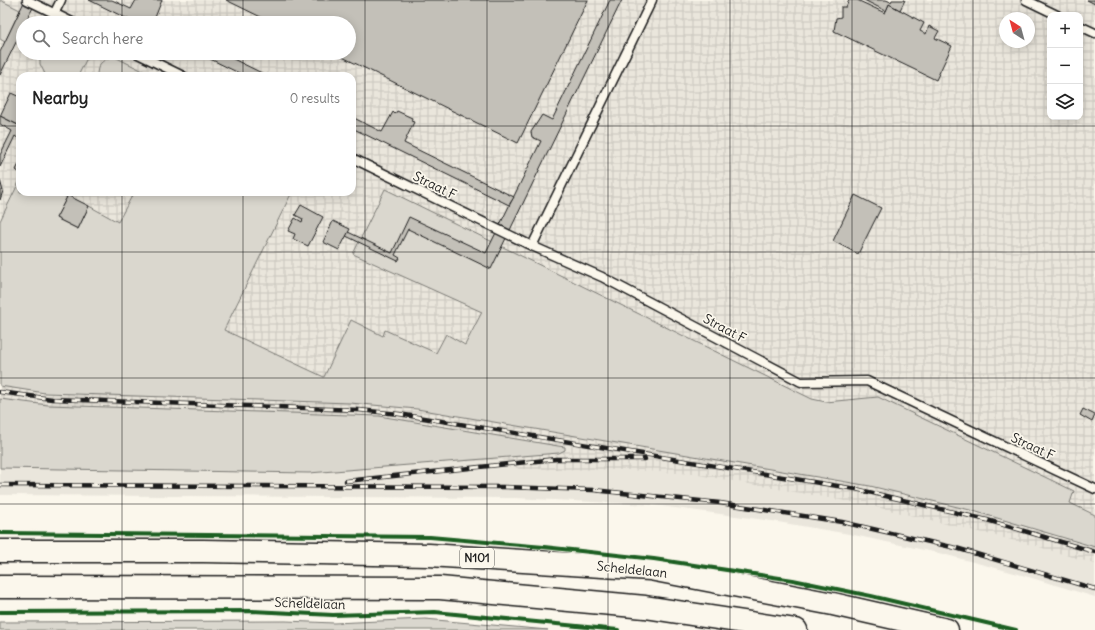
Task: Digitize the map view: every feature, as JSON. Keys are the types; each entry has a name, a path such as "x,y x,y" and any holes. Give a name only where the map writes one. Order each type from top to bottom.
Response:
{"main road":[{"name":"Scheldelaan","path":"0,551 203,551 429,555 650,569 833,604 947,630"},
{"name":"Scheldelaan","path":"0,587 440,588 645,607 796,630"}],"lane":[{"path":"27,0 58,16"},
{"path":"54,14 61,0"},
{"path":"532,246 652,0"},
{"path":"1026,0 1040,3 1053,12"},
{"path":"1083,27 1095,33"},
{"path":"150,60 175,72"},
{"name":"Straat F","path":"356,160 532,246 602,277 801,382 867,381 1095,489"}],"shaded area":[{"path":"0,0 1095,0 1095,564 1036,546 868,505 693,474 627,470 519,469 501,459 309,473 0,468"},
{"path":"0,0 20,10 5,42 0,39"},
{"path":"40,60 86,60 80,72 44,72 40,64"},
{"path":"105,60 121,60 145,72 98,72 100,64"},
{"path":"16,188 16,196 67,197 56,218 78,229 89,206 118,222 132,196 290,196 224,330 324,377 351,320 383,336 385,330 436,353 446,334 465,345 482,312 353,254 385,189 812,399 826,402 878,397 1074,491 1070,503 1095,515 1095,547 970,510 870,486 417,409 350,403 45,393 0,386 0,221"},
{"path":"0,386 350,403 1095,547 1095,597 1022,575 943,554 849,534 772,521 653,505 514,498 0,495 0,468 309,473"},
{"path":"0,399 48,405 379,416 565,447 565,450 559,453 309,473 0,468"},
{"path":"425,619 548,630 0,630 0,622 286,621 334,623"}],"building":[{"path":"25,0 37,0 29,16 17,16"},
{"path":"89,0 112,0 131,9 136,0 162,0 156,16 122,16"},
{"path":"226,0 588,0 518,143 348,60 356,60 356,16 259,16"},
{"path":"610,0 622,0 491,269 408,229 395,255 400,258 398,261 346,236 348,232 392,253 409,217 486,253 541,141 532,137 531,132 542,115 552,120"},
{"path":"849,0 857,0 885,13 889,4 924,23 920,31 926,34 929,26 939,31 935,38 952,46 936,80 834,31 836,18 841,17 841,7 846,7"},
{"path":"864,0 886,0 891,2 892,0 905,0 900,10 889,4 886,11"},
{"path":"1087,0 1095,0 1095,4"},
{"path":"16,19 16,42 0,75 0,52"},
{"path":"212,60 235,60 260,72 237,72"},
{"path":"11,93 16,95 16,124 0,116"},
{"path":"397,111 412,118 411,121 414,122 404,143 514,197 509,205 356,130 356,119 382,132 393,112 395,114"},
{"path":"0,116 16,124 16,137 15,136 0,167 0,155 12,131 0,124"},
{"path":"0,180 3,191 0,200"},
{"path":"855,195 881,208 858,254 833,241"},
{"path":"65,196 69,196 89,206 78,229 56,218 67,197"},
{"path":"301,205 323,217 308,246 293,239 295,234 288,231 295,218 302,222 303,219 295,215"},
{"path":"333,221 350,229 339,250 323,242"},
{"path":"1083,409 1095,415 1092,422 1080,415"}],"railway":[{"path":"0,392 52,399 359,410 399,414 856,489 987,520 1095,552"},
{"path":"346,481 556,459 645,459"},
{"path":"0,485 504,487 593,490 720,503 842,522 956,548 1095,589"}],"cycle path":[{"path":"0,533 430,537 544,547 654,559 793,580 871,596 1016,630"},
{"path":"0,612 252,611 333,615 435,612 618,630"}]}
